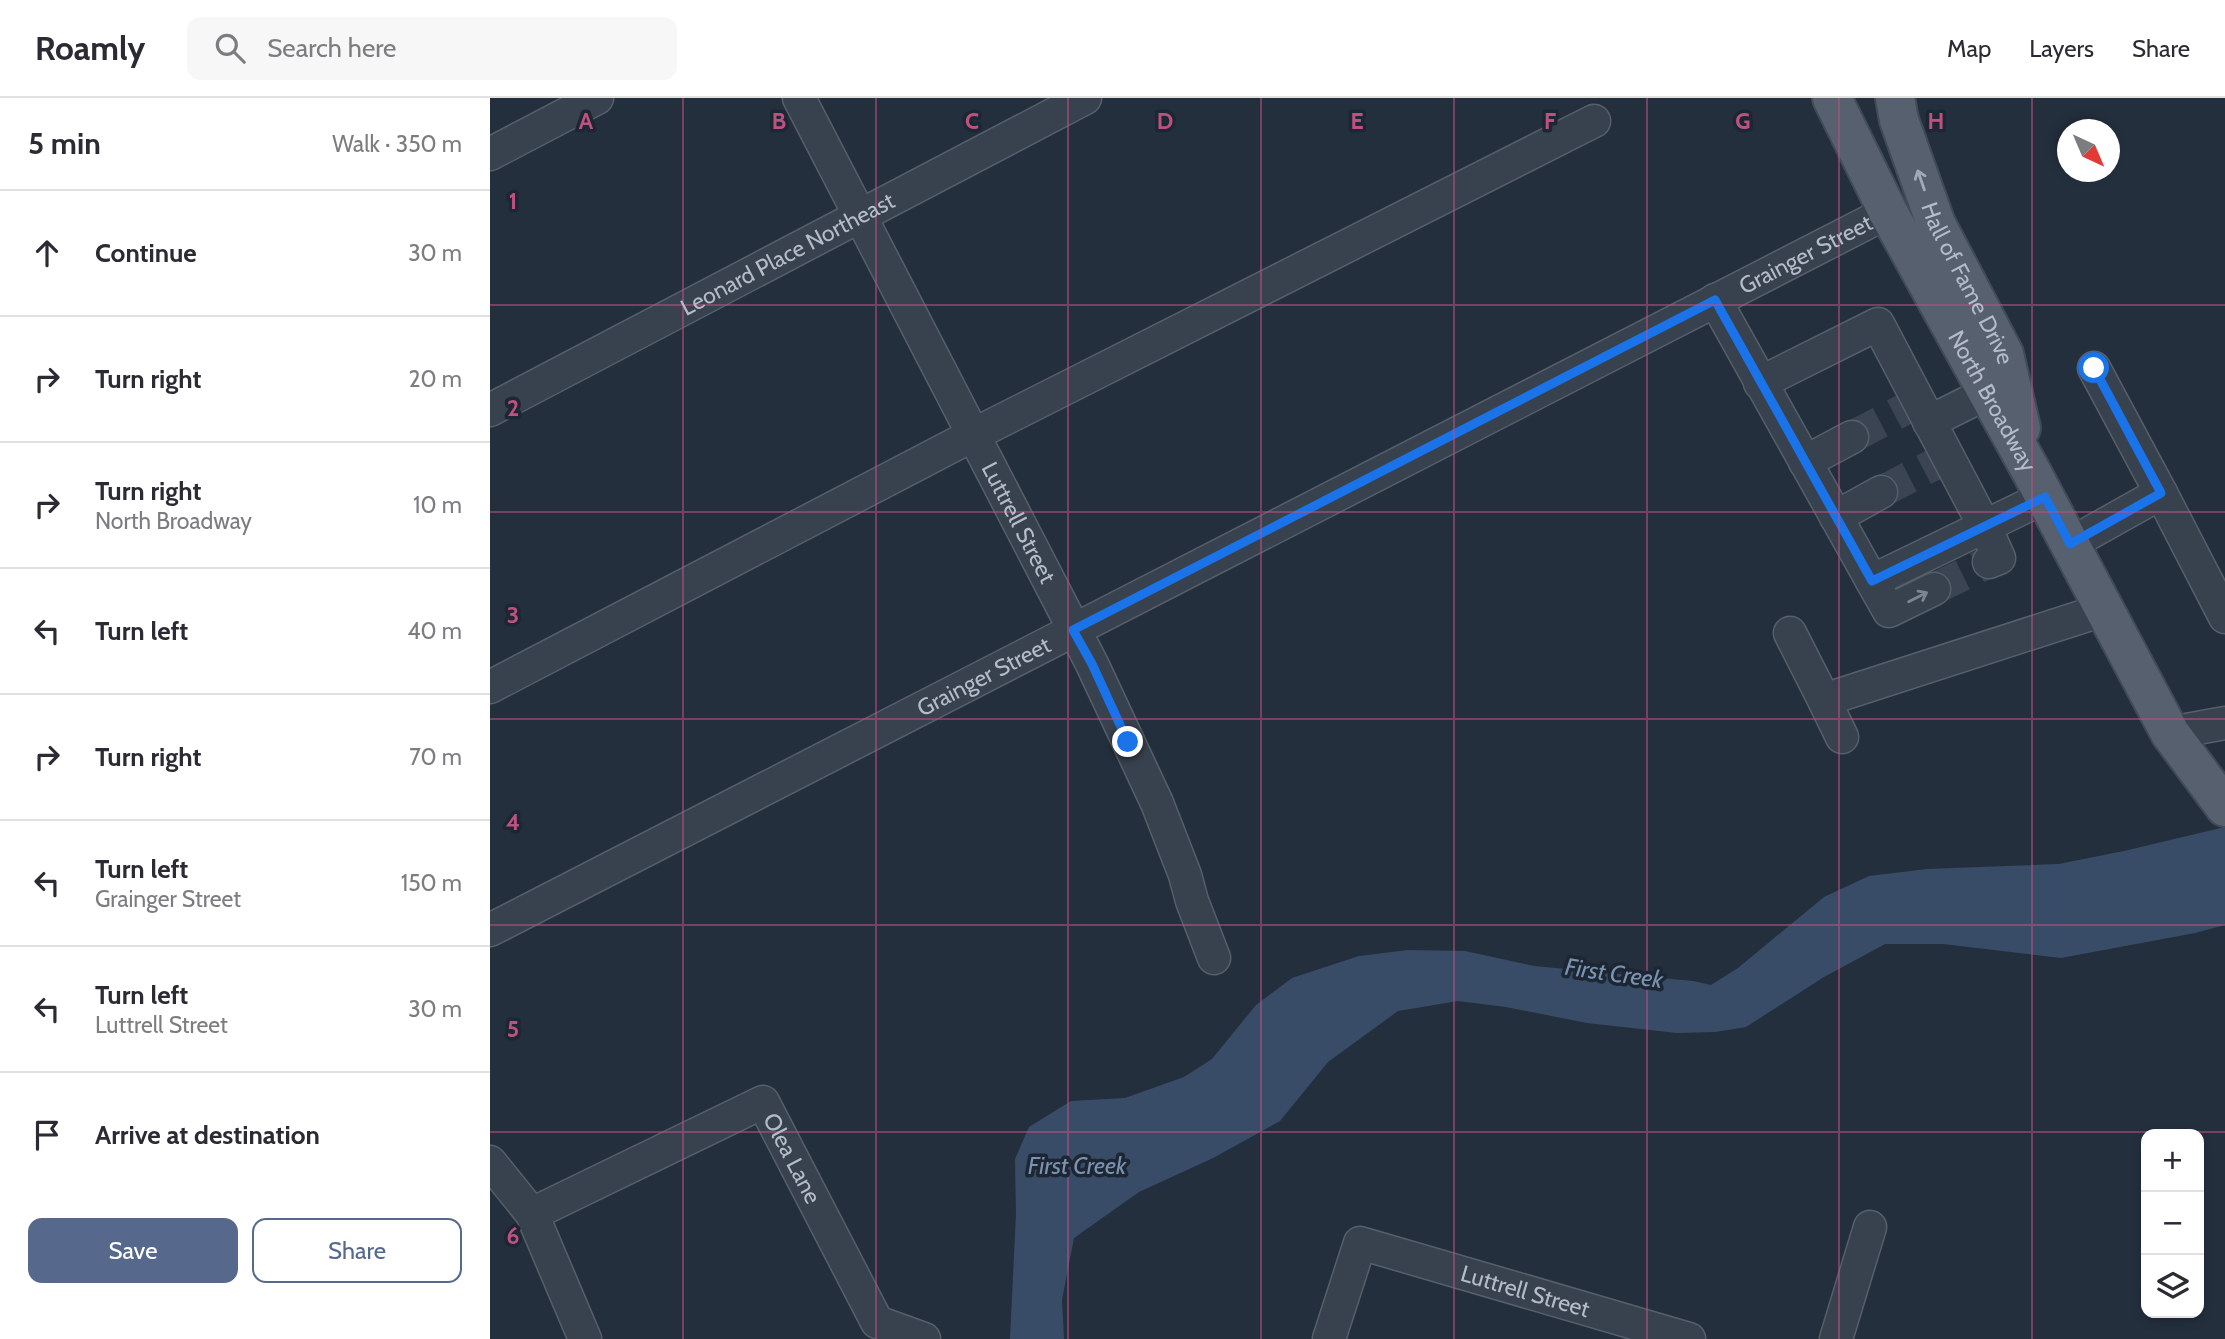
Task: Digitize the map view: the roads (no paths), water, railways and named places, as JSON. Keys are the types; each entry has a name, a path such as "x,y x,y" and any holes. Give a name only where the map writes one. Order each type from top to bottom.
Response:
{"main road":[{"name":"North Broadway","path":"1832,98 1888,212 2106,609 2170,733 2225,807"},
{"path":"1881,98 1888,212"},
{"name":"Hall of Fame Drive","path":"1895,98 1899,120 1936,224 2004,354 2038,484"}],"street":[{"path":"490,154 597,98"},
{"name":"Luttrell Street","path":"799,98 1092,664 1157,803 1185,874 1213,958"},
{"name":"Leonard Place Northeast","path":"490,410 1085,98"},
{"path":"490,687 974,435 1594,121"},
{"name":"Grainger Street","path":"490,930 1888,212"},
{"path":"1715,300 1889,611 1934,589"},
{"path":"1760,383 1878,324 1941,461 1985,527 1999,558 1989,562"},
{"path":"2094,368 2225,617"},
{"path":"1918,411 1987,393"},
{"path":"1805,462 1852,437"},
{"path":"1872,581 1985,527 2038,484"},
{"path":"1836,517 1881,492"},
{"path":"2070,544 2161,493"},
{"path":"1824,700 2106,609"},
{"path":"1790,633 1842,737"},
{"path":"2170,733 2225,723"},
{"name":"Olea Lane","path":"532,1214 763,1102 877,1322 925,1339"},
{"path":"490,1162 532,1214 584,1339"},
{"path":"1836,1339 1870,1227"},
{"name":"Luttrell Street","path":"1329,1339 1360,1243 1689,1339"}],"water":[{"name":"First Creek","path":"2225,827 2225,925 2195,933 2061,958 1943,944 1885,944 1824,977 1746,1027 1715,1032 1677,1033 1587,1023 1506,1007 1458,1001 1398,1011 1328,1062 1280,1121 1213,1158 1139,1192 1074,1238 1062,1300 1064,1339 1010,1339 1016,1214 1015,1159 1029,1127 1071,1101 1125,1098 1184,1077 1212,1059 1256,1005 1292,978 1359,956 1408,950 1465,951 1534,966 1711,985 1738,968 1824,897 1869,876 1927,869 2059,864"}],"tunnel":[{"path":"1852,437 1905,409"},
{"path":"1881,492 1935,464"},
{"path":"1934,589 1989,562"}]}
